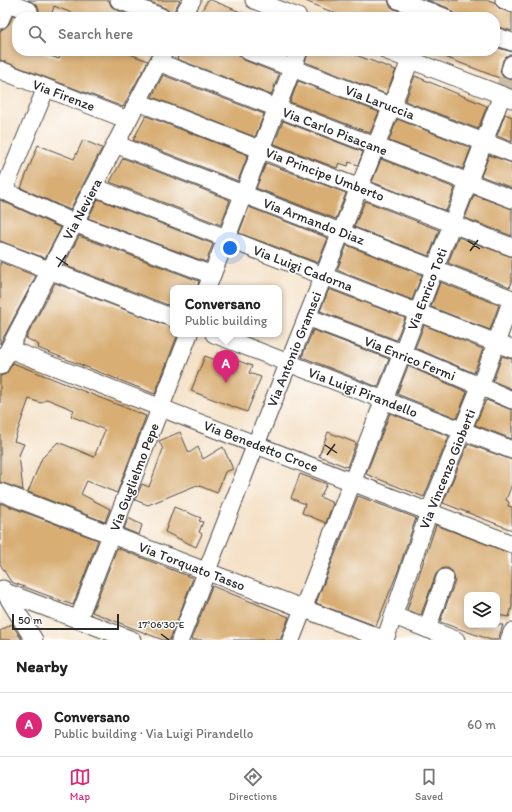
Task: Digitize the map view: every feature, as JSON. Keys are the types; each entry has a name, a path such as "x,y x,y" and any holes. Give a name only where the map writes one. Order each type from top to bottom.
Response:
{"street":[{"path":"119,0 149,12"},
{"path":"185,12 192,0"},
{"path":"254,0 285,12"},
{"path":"398,0 435,11"},
{"path":"504,0 512,3"},
{"path":"0,20 6,1 29,11"},
{"path":"500,38 512,42"},
{"name":"Via Neviera","path":"0,366 161,56"},
{"name":"Via Carlo Pisacane","path":"161,56 277,108 512,199"},
{"name":"Via Laruccia","path":"261,56 512,153"},
{"path":"46,88 2,189 74,223 209,282 297,56"},
{"name":"Via Antonio Gramsci","path":"180,640 256,444 342,232 390,106 412,56"},
{"path":"414,56 507,97"},
{"name":"Via Firenze","path":"0,70 128,120"},
{"name":"Via Enrico Toti","path":"291,640 468,181 484,142 507,97"},
{"name":"Via Principe Umberto","path":"138,102 512,247"},
{"name":"Via Armando Diaz","path":"116,144 435,267 512,299"},
{"name":"Via Luigi Cadorna","path":"94,187 512,349"},
{"path":"0,251 170,317"},
{"name":"Via Vincenzo Gioberti","path":"385,640 429,512 480,387 495,342 512,299"},
{"name":"Via Enrico Fermi","path":"307,317 402,353 512,400"},
{"name":"Via Guglielmo Pepe","path":"78,620 188,337"},
{"name":"Via Luigi Pirandello","path":"222,337 512,450"},
{"name":"Via Benedetto Croce","path":"9,349 512,544"},
{"name":"Via Torquato Tasso","path":"0,492 385,640"},
{"path":"427,629 445,578"},
{"path":"2,587 78,620 132,640"},
{"path":"2,587 34,640"},
{"path":"394,616 455,640"},
{"path":"509,640 512,632"}],"building":[{"path":"28,0 109,0 111,6 122,12 69,12 54,6 52,12 38,12 37,5"},
{"path":"146,0 180,0 174,12 169,12 165,8"},
{"path":"208,0 211,0 241,12 201,12"},
{"path":"303,0 388,0 390,6 402,12 332,12"},
{"path":"427,0 488,0 494,2 500,9 512,13 512,31 500,27 500,12 452,12 448,8"},
{"path":"12,17 12,56 51,56 59,59 60,56 135,56 148,61 123,107 0,60 0,33 1,30 9,24"},
{"path":"500,48 512,52 512,54 506,56 503,60 500,72 503,77 512,80 512,83 442,56 500,56"},
{"path":"178,56 240,56 244,60 279,74 271,95 177,59"},
{"path":"307,56 358,56 396,70 386,94 305,62"},
{"path":"163,75 264,114 255,137 152,97"},
{"path":"415,76 487,106 478,129 405,101"},
{"path":"298,81 379,112 370,133 290,102"},
{"path":"505,114 512,117 512,142 497,136"},
{"path":"146,116 248,155 238,181 133,140"},
{"path":"397,119 471,148 463,169 389,141"},
{"path":"283,121 363,152 358,165 349,162 348,166 339,163 337,168 274,144"},
{"path":"83,140 102,148 70,210 21,188 38,145 74,159"},
{"path":"489,155 512,163 512,188 481,176"},
{"path":"123,158 230,200 221,225 110,182"},
{"path":"381,159 455,188 446,211 372,182"},
{"path":"266,163 346,193 336,219 256,188"},
{"path":"474,195 512,209 512,236 465,218"},
{"path":"98,199 213,244 206,262 88,218"},
{"path":"0,200 61,228 45,258 0,241"},
{"path":"365,201 439,230 429,256 354,227"},
{"path":"249,207 328,238 318,263 239,233"},
{"path":"79,236 199,281 198,285 170,285 170,306 64,265"},
{"path":"458,237 512,257 512,282 510,287 448,263"},
{"path":"347,245 422,275 412,300 337,270"},
{"path":"0,262 36,276 0,344"},
{"path":"440,282 499,305 490,330 431,307"},
{"path":"55,283 170,327 170,337 177,337 155,394 38,348 39,345 26,338"},
{"path":"329,289 405,318 396,340 320,311"},
{"path":"424,325 483,349 474,373 415,348"},
{"path":"313,330 389,359 378,387 302,357"},
{"path":"218,353 252,366 249,373 261,377 247,412 191,391 205,356 216,360"},
{"path":"502,356 512,359 512,389 493,381"},
{"path":"13,363 146,416 117,493 87,481 81,494 110,509 105,522 28,492 42,458 58,442 94,457 105,430 71,416 74,410 47,399 41,403 29,399 14,441 24,444 19,455 23,490 0,482 0,376 6,374"},
{"path":"408,366 467,392 457,418 397,394"},
{"path":"486,400 512,410 512,439 475,425"},
{"path":"390,413 449,436 424,497 366,474"},
{"path":"180,432 189,453 198,447 203,459 223,447 233,469 225,472 217,493 197,485 148,505 135,500 142,484 149,487 163,449 159,441"},
{"path":"328,432 356,443 347,467 319,456"},
{"path":"468,444 512,460 512,484 506,500 509,502 508,506 512,507 512,530 443,503"},
{"path":"300,474 327,484 320,497 333,503 326,523 302,513 305,504 291,498"},
{"path":"358,496 416,518 398,571 376,626 316,603"},
{"path":"0,503 98,540 73,605 11,582 0,564"},
{"path":"174,507 201,518 199,521 203,522 199,532 202,534 196,547 165,532"},
{"path":"128,518 142,525 139,535 124,529"},
{"path":"436,525 512,554 512,607 509,617 500,616 500,592 464,592 464,628 500,628 500,625 503,625 498,640 491,640 440,622 455,581 453,572 448,568 443,568 436,574 421,615 407,610"},
{"path":"117,548 193,578 170,640 163,640 92,612"},
{"path":"212,586 289,617 280,640 191,640"},
{"path":"12,624 22,640 0,640 0,631"}],"tunnel":[{"path":"502,95 510,70"}],"place":[{"name":"Conversano","path":"226,383"}]}
